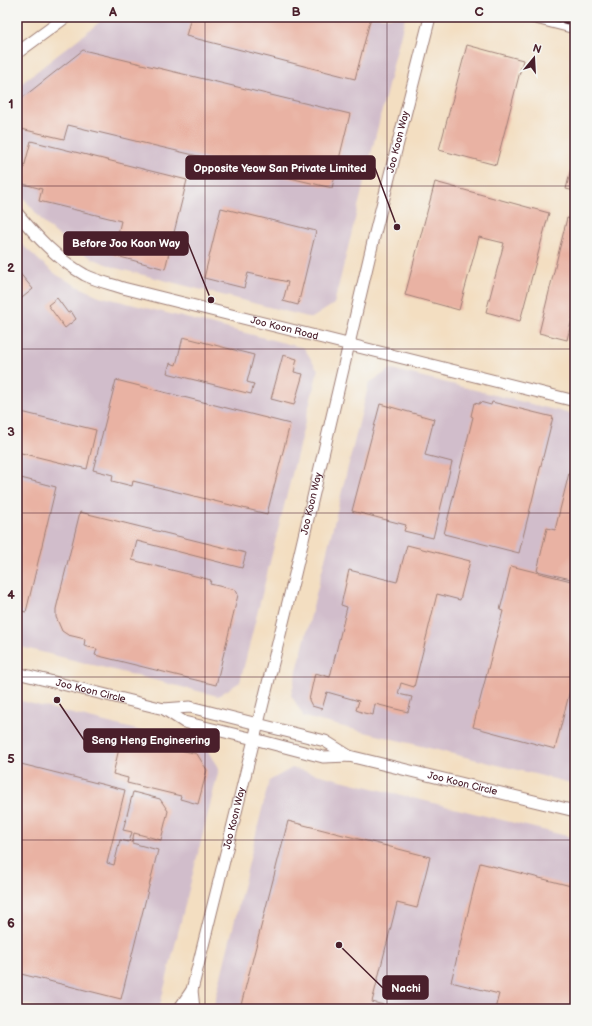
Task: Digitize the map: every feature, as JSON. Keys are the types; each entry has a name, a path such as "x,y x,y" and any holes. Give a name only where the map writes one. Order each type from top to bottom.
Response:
{"street":[{"path":"17,53 65,17"},
{"name":"Joo Koon Way","path":"194,1009 192,990 295,574 375,233 430,17"},
{"path":"532,17 575,28"},
{"name":"Joo Koon Road","path":"17,213 40,240 60,258 86,275 123,288 575,401"},
{"name":"Joo Koon Circle","path":"17,673 164,709 190,707 258,724 325,741 349,756"},
{"name":"Joo Koon Circle","path":"164,709 184,722 323,757 349,756 575,811"},
{"name":"Joo Koon Way","path":"179,1009 192,990"}],"shaded area":[{"path":"106,17 405,17 334,304 312,318 116,268 75,249 45,224 17,190 17,87"},
{"path":"17,240 57,275 99,296 304,348 318,370 240,682 218,696 17,646"},
{"path":"391,369 575,415 575,784 304,717 291,695 369,383"},
{"path":"17,700 205,747 219,769 159,1009 46,1009 17,1002"},
{"path":"292,768 575,838 575,1009 213,1009 269,781"}],"building":[{"path":"191,17 371,17 355,79 186,36"},
{"path":"467,45 523,60 496,165 439,150"},
{"path":"83,50 350,114 332,188 68,125 64,139 17,128 17,102"},
{"path":"31,141 187,180 165,269 113,255 121,221 39,201 42,189 20,183"},
{"path":"575,157 575,191 566,189"},
{"path":"435,182 549,213 520,321 486,312 504,243 479,237 459,310 405,295"},
{"path":"221,208 316,231 298,305 283,301 288,282 248,273 244,288 204,278"},
{"path":"567,218 575,220 575,307 567,340 539,333"},
{"path":"17,270 33,289 17,302"},
{"path":"57,298 68,313 71,311 76,319 65,328 48,305"},
{"path":"183,337 254,355 247,382 254,384 251,394 167,373 170,363 176,365"},
{"path":"283,355 297,359 294,372 303,374 294,405 271,399"},
{"path":"116,380 290,424 267,514 133,481 132,486 112,481 113,475 93,470"},
{"path":"480,402 491,405 492,402 553,417 519,553 444,534 473,417 471,416 474,403 479,404"},
{"path":"380,404 434,419 425,455 452,462 433,538 404,531 406,525 352,511"},
{"path":"17,411 96,430 87,469 17,452"},
{"path":"574,453 575,580 537,571 547,528 555,530"},
{"path":"17,477 56,487 26,612 17,610"},
{"path":"80,512 246,553 242,568 137,541 132,560 211,580 210,584 236,590 238,595 216,685 95,655 97,649 84,646 85,639 68,635 62,631 56,617 56,609"},
{"path":"407,545 470,561 460,600 437,594 414,687 401,683 398,694 412,697 408,712 375,704 373,715 364,713 356,710 359,701 327,692 322,709 312,706 309,700 315,673 330,677 347,607 341,605 349,570 397,582"},
{"path":"511,566 575,582 575,671 555,749 473,727 503,611 500,610"},
{"path":"122,736 197,754 207,770 198,804 180,799 181,796 127,783 128,778 113,774"},
{"path":"17,763 125,790 107,863 114,865 120,840 129,842 132,832 123,830 133,792 160,799 168,811 161,840 134,833 132,843 158,850 121,999 17,973"},
{"path":"288,821 430,857 417,908 397,903 372,1002 388,1006 387,1009 240,1009"},
{"path":"480,863 575,887 575,1009 495,1009 499,994 451,982"}],"railway":[{"path":"545,17 575,25"}],"place":[{"name":"Opposite Yeow San Private Limited","path":"397,227"},
{"name":"Before Joo Koon Way","path":"211,300"},
{"name":"Seng Heng Engineering","path":"57,700"},
{"name":"Nachi","path":"339,945"}]}
